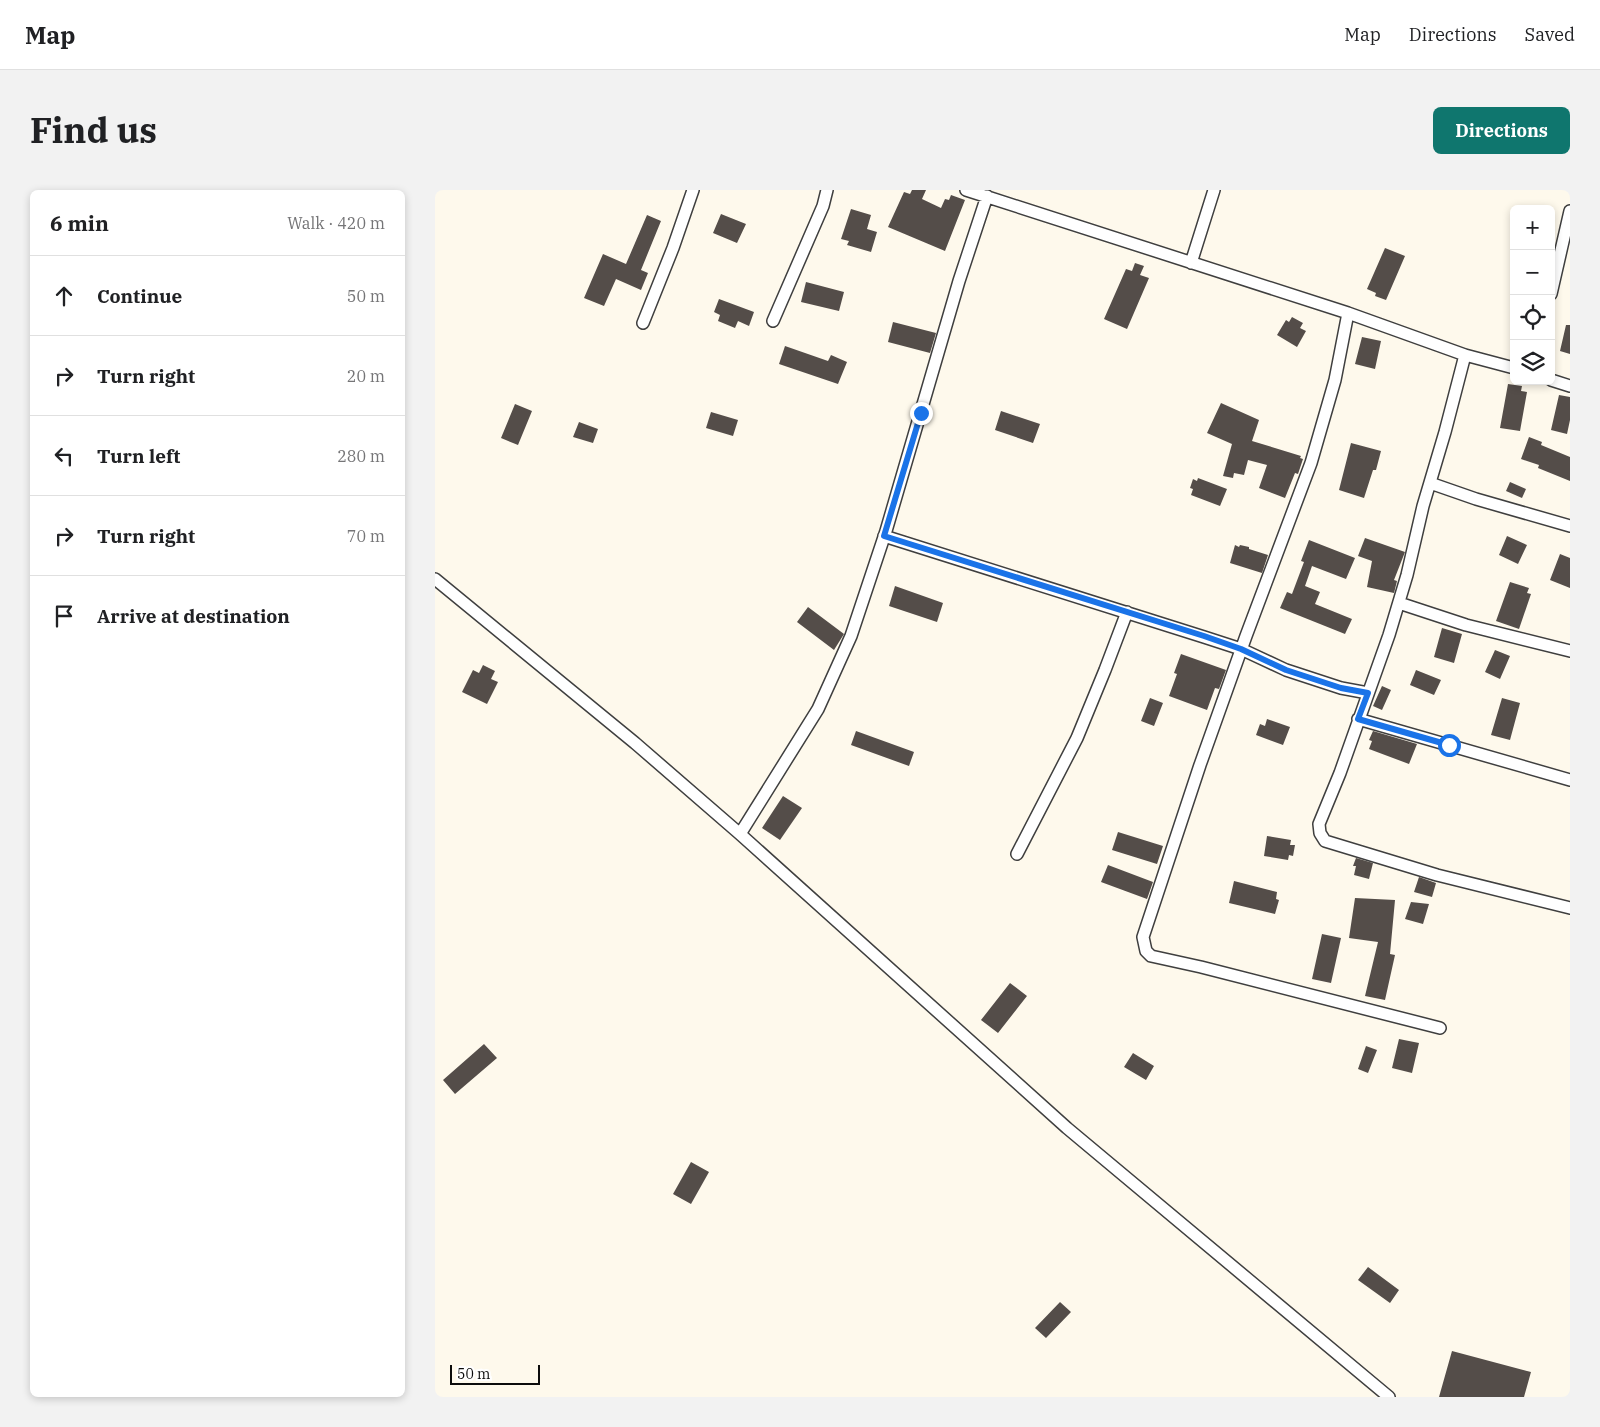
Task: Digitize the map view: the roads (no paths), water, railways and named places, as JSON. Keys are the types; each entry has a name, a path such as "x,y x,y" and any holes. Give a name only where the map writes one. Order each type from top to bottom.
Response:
{"street":[{"path":"643,323 673,248 693,190"},
{"path":"773,321 823,206 827,190"},
{"path":"966,190 1191,262 1465,355 1510,367"},
{"path":"1191,262 1214,190"},
{"path":"740,834 818,709 851,636 884,536 959,282 987,196"},
{"path":"1555,277 1570,212"},
{"path":"1347,314 1335,380 1311,463 1241,649 1143,937 1146,951 1151,956 1440,1028"},
{"path":"1465,355 1399,603 1340,773 1319,824 1319,833 1325,841 1437,876 1570,908"},
{"path":"1555,381 1570,386"},
{"path":"1430,483 1476,499 1570,526"},
{"path":"884,536 1241,649 1286,670 1341,688 1368,693"},
{"path":"435,580 635,743 740,834 1067,1128 1389,1397"},
{"path":"1399,603 1467,625 1570,651"},
{"path":"1017,854 1077,738 1127,612"},
{"path":"1358,719 1570,780"}]}
